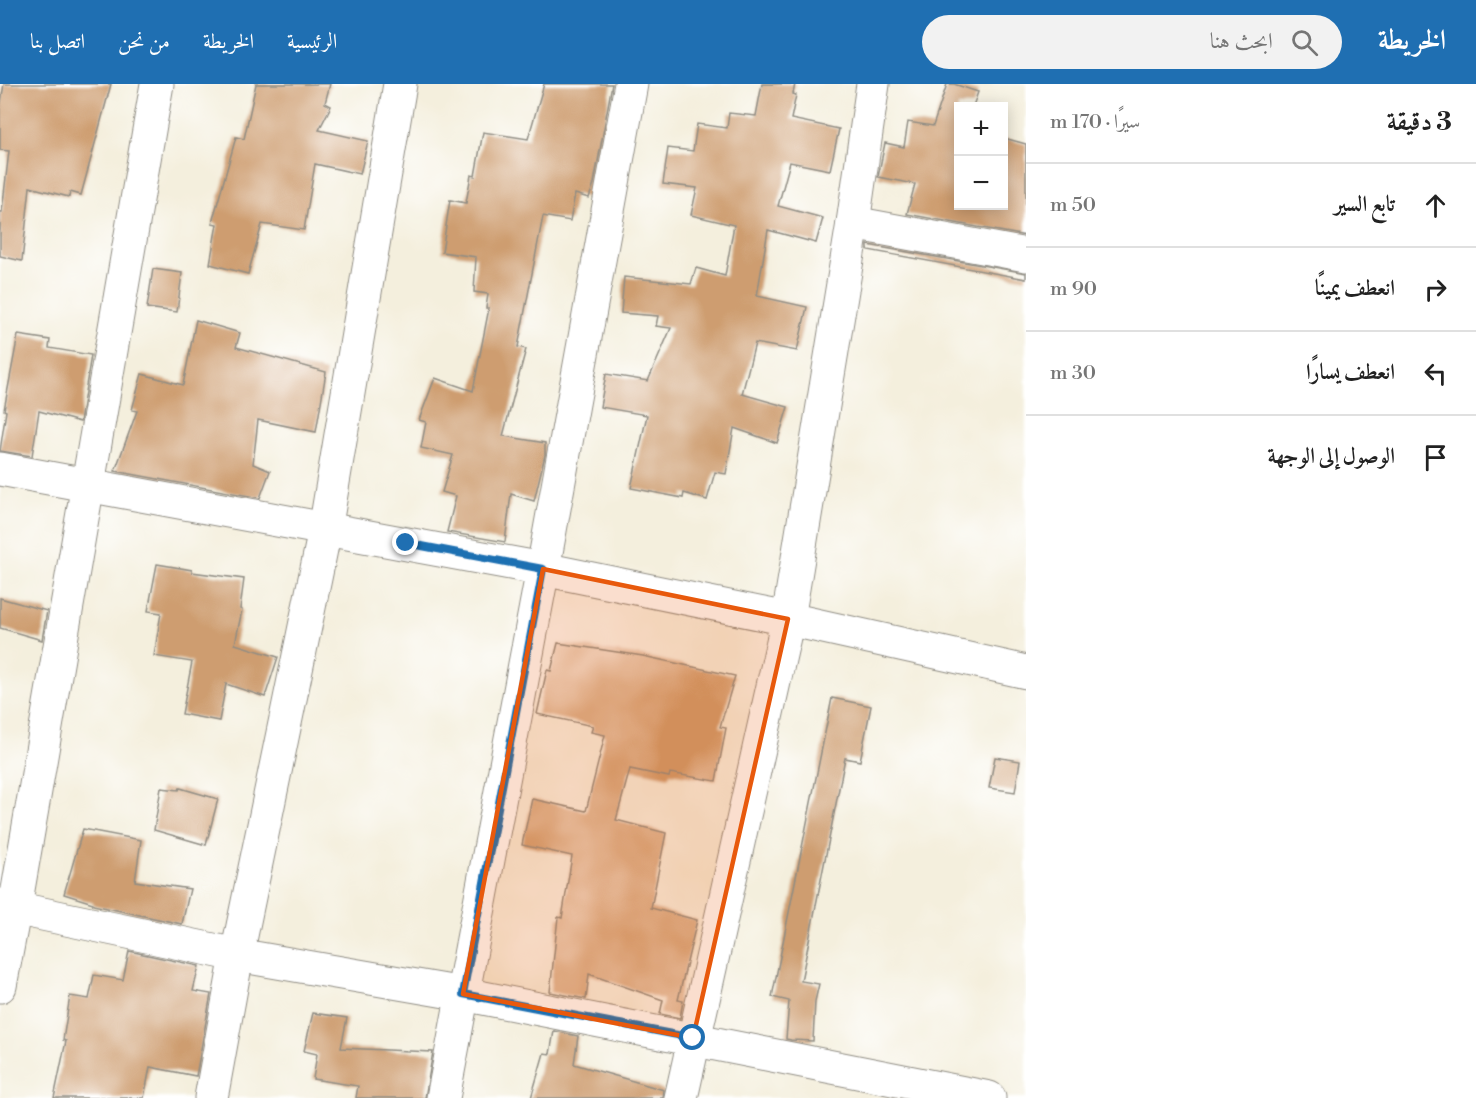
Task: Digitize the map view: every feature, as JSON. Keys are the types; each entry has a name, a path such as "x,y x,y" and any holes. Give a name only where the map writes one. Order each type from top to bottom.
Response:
{"street":[{"path":"0,986 8,906 88,484 157,84"},
{"path":"211,1098 237,955 326,530 399,84"},
{"path":"443,1098 543,569 631,84"},
{"path":"681,1098 788,619 853,223 873,84"},
{"path":"853,223 1026,255"},
{"path":"0,469 543,569 788,619 1026,672"},
{"path":"8,906 237,955 463,994 990,1098"}],"highlighted area":[{"path":"543,569 788,619 693,1038 463,994"}],"building":[{"path":"4,84 111,84 81,195 70,192 69,197 30,187 22,261 0,256 0,212 2,212 9,151 0,150 0,109"},
{"path":"256,84 330,84 325,103 331,106 319,130 368,141 360,174 315,164 304,230 262,224 248,274 210,264 217,224 212,223 236,137 244,139"},
{"path":"544,84 612,84 594,183 589,198 575,194 570,221 543,216 518,347 526,349 503,436 545,443 545,455 534,501 511,494 505,542 447,532 456,496 442,492 453,455 421,448 426,422 419,420 435,378 473,391 489,308 486,308 488,294 474,292 476,257 442,252 450,200 466,203 471,175 475,176 483,132 528,139"},
{"path":"762,84 795,84 793,94 796,95 791,119 839,129 830,170 790,162 778,206 823,218 816,243 768,230 757,296 807,307 797,351 755,343 742,394 788,407 777,443 734,428 726,474 715,472 707,500 684,493 683,498 631,488 647,415 600,407 606,374 648,381 671,328 656,326 658,316 621,313 624,277 691,284 696,268 725,276 734,225 691,215 697,188 663,184 668,148 693,151 697,124 727,128 729,113 756,116"},
{"path":"947,84 978,92 974,102 954,102 954,210 1008,210 1008,139 1026,144 1026,236 907,214 915,184 878,177 885,143 904,147 908,122 933,126"},
{"path":"868,245 1026,273 1026,279 868,250"},
{"path":"153,269 182,273 177,312 147,308"},
{"path":"196,320 240,333 236,347 326,372 316,432 258,420 253,464 270,471 260,498 115,471 137,411 132,410 142,374 183,385"},
{"path":"18,335 50,340 49,348 91,355 80,422 39,411 32,456 0,451 6,411 4,410"},
{"path":"157,564 192,570 192,572 244,579 240,609 242,610 235,644 278,657 265,697 226,684 219,721 182,714 192,662 154,656 161,613 148,611"},
{"path":"0,598 47,611 42,640 0,628"},
{"path":"558,643 643,656 735,676 720,727 726,728 716,781 670,773 669,777 630,769 616,820 666,833 651,908 697,920 678,1000 683,1001 680,1018 660,1014 663,1000 589,974 586,999 550,992 558,917 562,918 572,856 522,845 532,799 586,811 605,735 591,732 593,726 537,714 547,670 551,671"},
{"path":"832,698 871,706 860,761 845,758 801,981 819,984 815,1001 813,1041 791,1040 786,1039 789,1001 772,997"},
{"path":"995,757 1020,761 1015,792 989,788"},
{"path":"161,788 179,790 180,788 218,799 206,845 154,830"},
{"path":"83,829 141,840 135,881 190,889 182,924 93,905 93,903 64,894"},
{"path":"129,951 199,966 193,991 211,994 196,1076 150,1067 144,1098 54,1098 66,1041 63,1040 70,996 89,999 94,975 123,980"},
{"path":"313,1013 347,1018 341,1048 433,1052 425,1098 356,1098 358,1086 313,1079 317,1054 304,1051"},
{"path":"554,1031 578,1036 574,1064 664,1090 663,1098 531,1098 544,1053 550,1054"}],"route":[{"path":"406,543 543,569 463,994 693,1038"}]}
